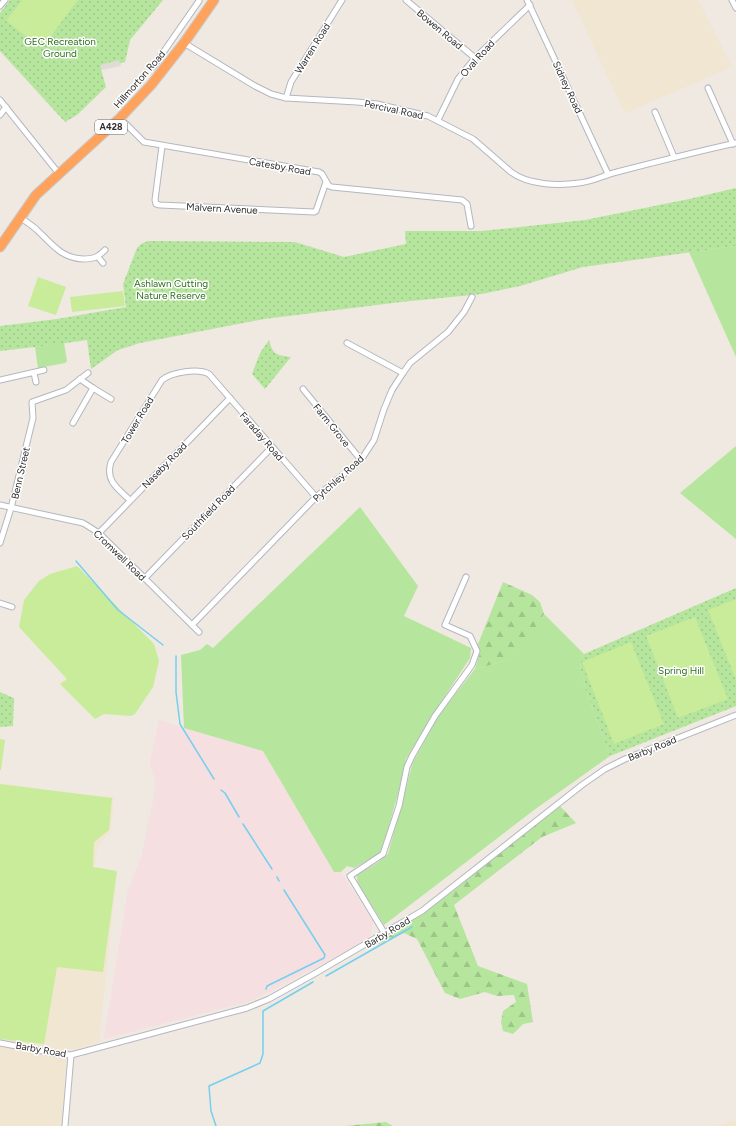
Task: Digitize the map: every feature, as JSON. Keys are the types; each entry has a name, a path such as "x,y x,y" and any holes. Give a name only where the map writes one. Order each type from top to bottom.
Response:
{"highway":[{"name":"Hillmorton Road","path":"0,247 36,195 60,175 120,118 151,85 184,43 214,0"}],"street":[{"path":"0,6 5,0"},
{"name":"Warren Road","path":"286,98 291,82 342,0"},
{"name":"Bowen Road","path":"406,0 475,58"},
{"path":"732,0 736,8"},
{"name":"Hillmorton Road","path":"153,67 200,1 209,8"},
{"name":"Oval Road","path":"438,120 458,79 475,58 528,2"},
{"name":"Sidney Road","path":"528,2 608,174"},
{"name":"Percival Road","path":"184,43 271,94 286,98 348,100 377,104 414,112 438,120 473,139 516,176 550,184 577,184 587,182 608,174 735,143"},
{"path":"708,88 735,143"},
{"path":"0,100 60,175"},
{"path":"0,115 6,107"},
{"path":"655,112 674,157"},
{"name":"Catesby Road","path":"120,118 144,142 319,172 322,174 329,186 462,200 467,204 471,226"},
{"name":"Malvern Avenue","path":"162,146 154,200 156,204 314,212 316,211 326,182"},
{"path":"20,218 37,230 62,254 77,259 88,259 98,257 105,250"},
{"path":"98,257 103,263"},
{"name":"Pytchley Road","path":"192,625 316,497 361,460 374,440 392,390 403,373 410,364 448,332 464,312 472,297"},
{"path":"347,343 403,373"},
{"path":"0,380 31,375 44,370"},
{"name":"Tower Road","path":"130,500 113,484 109,470 111,462 158,384 166,376 171,374 198,370 209,374"},
{"path":"88,373 80,379 111,399"},
{"name":"Faraday Road","path":"209,374 316,497"},
{"path":"31,375 36,382"},
{"name":"Benn Street","path":"0,543 11,508 33,418 32,402 66,390 80,379"},
{"path":"73,423 93,388"},
{"name":"Farm Grove","path":"303,389 361,460"},
{"name":"Naseby Road","path":"100,533 130,500 230,398"},
{"name":"Southfield Road","path":"145,578 272,447"},
{"name":"Cromwell Road","path":"0,505 83,523 100,533 200,632"},
{"path":"385,934 350,876 383,854 399,806 407,767 412,756 435,716 472,665 477,651 470,636 445,625 466,577"},
{"path":"0,603 12,607"},
{"name":"Barby Road","path":"0,1043 71,1055 188,1024 263,1002 385,934 429,906 582,785 605,770 626,759 736,715"},
{"path":"65,1126 71,1055"}],"shaded area":[{"path":"572,0 698,0 732,67 625,113"},
{"path":"119,60 121,66 102,70 100,65"},
{"path":"159,720 263,751 334,872 341,872 373,922 369,940 251,1001 104,1039 128,890 142,854 156,786 150,762"},
{"path":"0,783 72,794 114,797 111,831 99,844 94,867 117,871 99,1042 70,1050 66,1061 62,1126 0,1126"},
{"path":"736,1120 736,1126 714,1126"}],"green space":[{"name":"GEC Recreation Ground","path":"10,0 163,0 130,40 125,62 101,69 106,87 77,115 65,122 0,51 0,13"},
{"path":"22,0 78,0 42,48 6,21"},
{"name":"Ashlawn Cutting Nature Reserve","path":"736,188 736,246 583,267 520,286 482,294 401,302 264,319 140,343 118,350 91,369 87,340 0,351 0,326 57,319 126,307 123,284 137,248 141,244 148,241 295,242 344,257 406,244 405,231 482,231 585,220"},
{"path":"736,246 736,357 689,252"},
{"path":"38,277 66,287 56,315 28,306"},
{"path":"123,291 125,306 72,312 70,297"},
{"path":"269,340 272,349 276,353 282,356 291,357 265,389 252,374 260,353"},
{"path":"64,343 67,361 65,363 38,368 35,347"},
{"path":"736,446 736,539 680,493"},
{"path":"360,507 418,586 404,616 471,648 470,658 406,759 401,783 382,850 375,856 354,868 347,866 341,872 334,872 263,751 184,728 181,655 200,650 207,644 213,648"},
{"path":"77,566 154,644 159,661 153,687 135,714 131,716 104,714 95,719 60,684 67,679 19,627 24,600 39,581 50,574"},
{"path":"503,582 532,595 540,602 544,614 530,635 509,660 475,669 480,653 478,644"},
{"name":"Spring Hill","path":"736,588 736,706 610,756 586,690 580,666 584,654"},
{"path":"736,599 736,680 708,610"},
{"path":"544,614 584,654 580,666 586,690 610,756 534,810 384,925 358,884 357,875 377,863 388,854 413,762 439,715 475,669 509,660"},
{"path":"695,617 728,699 678,718 646,636"},
{"path":"631,642 664,724 614,744 582,662"},
{"path":"0,692 14,698 13,726 0,727"},
{"path":"0,739 5,740 1,770 0,770"},
{"path":"0,784 112,798 109,830 94,842 93,867 117,871 103,972 57,967 44,1044 0,1039"},
{"path":"559,805 576,823 542,837 454,905 478,966 527,984 533,1022 523,1024 513,1034 503,1031 501,1022 503,1011 516,1002 514,995 497,996 485,992 460,999 445,993 417,939 404,933 376,945 447,896"},
{"path":"386,1122 393,1126 345,1126"}],"waterway":[{"path":"76,561 118,610 163,645"},
{"path":"176,656 176,692 180,724 214,779"},
{"path":"221,790 225,793 239,817"},
{"path":"243,824 272,869"},
{"path":"277,877 279,881"},
{"path":"266,989 267,986 324,958 325,955 284,890"},
{"path":"326,976 412,927"},
{"path":"216,1126 211,1111 209,1086 260,1063 263,1054 263,1011 313,982"}]}
